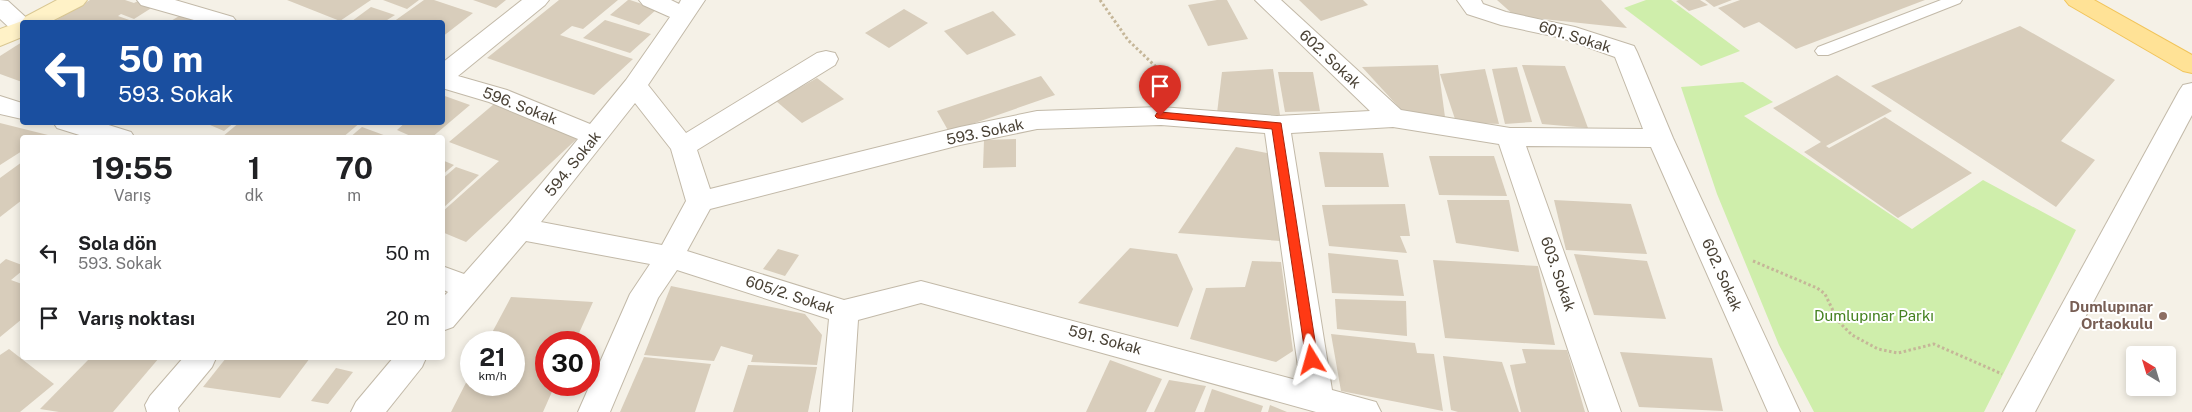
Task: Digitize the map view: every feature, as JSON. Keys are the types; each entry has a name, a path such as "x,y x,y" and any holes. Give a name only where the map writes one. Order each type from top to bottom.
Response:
{"main road":[{"path":"2077,0 2192,65"}],"street":[{"path":"38,20 76,0"},
{"path":"149,0 218,20"},
{"path":"445,74 537,0"},
{"path":"651,0 688,7"},
{"name":"602. Sokak","path":"1267,0 1393,118"},
{"name":"601. Sokak","path":"1469,0 1475,9 1500,18 1567,32 1624,52 1660,138"},
{"path":"0,6 20,26"},
{"name":"594. Sokak","path":"445,315 520,229 596,136 635,86 688,7"},
{"path":"0,38 20,29"},
{"path":"683,147 826,59"},
{"name":"596. Sokak","path":"445,81 498,96 596,136"},
{"path":"594,412 644,294 670,257 700,201 683,147 635,86"},
{"path":"2019,412 2192,91"},
{"path":"0,105 20,110"},
{"name":"593. Sokak","path":"700,201 951,138 1037,120 1160,116 1277,125 1393,118 1510,137 1660,138"},
{"path":"76,125 112,135"},
{"path":"1277,125 1318,399"},
{"name":"603. Sokak","path":"1510,137 1605,412"},
{"name":"602. Sokak","path":"1660,138 1784,412"},
{"name":"605/2. Sokak","path":"520,229 670,257 844,312 836,412"},
{"path":"445,277 468,288"},
{"name":"591. Sokak","path":"844,312 921,292 1365,412"},
{"path":"163,412 161,405 198,360"},
{"path":"367,412 409,360"}],"lane":[{"path":"1823,51 1955,0"}],"path":[{"path":"1100,0 1128,40 1212,120"},
{"path":"1707,240 1817,288 1825,294 1838,321 1852,335 1878,349 1898,353 1934,344 2032,387"}],"green space":[{"path":"1646,0 1671,0 1740,51 1701,66 1624,8"},
{"name":"Dumlupınar Parkı","path":"1743,82 1773,102 1744,116 1912,229 1983,180 2076,230 1984,412 1814,412 1779,345 1717,194 1681,87"}],"building":[{"path":"90,0 125,0 134,3 138,1 153,7 134,19 121,14 118,16 129,20 56,20"},
{"path":"287,0 371,0 341,20"},
{"path":"383,0 419,0 407,9"},
{"path":"424,0 434,0 473,13 445,35 445,20 396,20"},
{"path":"473,0 506,0 496,8"},
{"path":"559,0 618,0 583,29 572,26 560,35 633,59 594,95 487,58"},
{"path":"628,0 657,9 639,25 610,15"},
{"path":"1227,0 1248,39 1208,46 1188,5"},
{"path":"1299,0 1363,0 1368,5 1321,21"},
{"path":"1497,0 1601,0 1627,28 1515,16"},
{"path":"1700,0 1708,5 1689,11 1676,1"},
{"path":"1705,0 1732,0 1714,7"},
{"path":"1740,0 1925,0 1796,49 1759,22 1744,28 1718,8"},
{"path":"371,7 395,15 387,20 353,20"},
{"path":"904,9 928,23 889,48 865,33"},
{"path":"993,11 1016,35 967,55 944,31"},
{"path":"181,15 197,20 172,20"},
{"path":"605,20 651,34 630,53 583,38"},
{"path":"2020,26 2115,80 2061,141 2095,160 2056,207 1871,86"},
{"path":"20,43 20,81 0,74 0,56"},
{"path":"1438,65 1445,117 1405,114 1362,67"},
{"path":"1522,65 1565,66 1588,128 1542,124"},
{"path":"1517,67 1532,122 1505,124 1492,69"},
{"path":"1273,69 1280,115 1217,113 1222,72"},
{"path":"1485,69 1499,124 1456,122 1440,74"},
{"path":"1278,72 1313,72 1320,111 1285,112"},
{"path":"1837,75 1892,111 1826,146 1829,148 1885,117 1972,173 1898,218 1804,152 1821,142 1773,108"},
{"path":"1041,76 1055,95 949,132 937,111"},
{"path":"817,78 844,99 802,123 776,101"},
{"path":"445,96 470,105 435,135 408,135 397,130 403,125 445,125"},
{"path":"494,104 581,135 466,242 445,233 445,209 499,161 449,142"},
{"path":"0,123 48,135 20,135 20,152 0,165"},
{"path":"210,125 231,125 224,131"},
{"path":"236,125 357,125 346,135 224,135"},
{"path":"362,127 384,135 353,135"},
{"path":"1016,139 1016,167 983,168 984,140"},
{"path":"1236,147 1272,154 1280,241 1178,233"},
{"path":"1319,152 1383,153 1389,187 1325,187"},
{"path":"1429,156 1494,156 1507,196 1439,195"},
{"path":"445,161 454,165 445,172"},
{"path":"20,163 20,202 0,217 0,178"},
{"path":"456,167 479,175 445,206 445,176"},
{"path":"1447,200 1509,200 1519,252 1456,243"},
{"path":"1554,200 1631,204 1647,254 1566,250"},
{"path":"1405,204 1410,236 1400,236 1407,253 1329,246 1322,205"},
{"path":"1130,248 1177,254 1193,289 1178,327 1078,303"},
{"path":"778,249 799,255 785,276 763,269"},
{"path":"1328,253 1398,260 1404,296 1332,293"},
{"path":"1574,254 1647,261 1666,319 1594,315"},
{"path":"6,259 20,264 20,273 11,280 20,283 20,321 0,337 0,264"},
{"path":"1433,260 1538,266 1555,345 1445,338"},
{"path":"1252,261 1281,262 1293,351 1276,362 1190,339 1206,288 1245,287"},
{"path":"671,286 805,314 822,335 817,365 751,362 753,355 721,346 714,361 644,355"},
{"path":"511,297 593,302 580,331 535,331 535,396 550,396 543,412 451,412 460,394 460,396 525,396 525,331 493,331"},
{"path":"1335,299 1406,301 1407,336 1337,329"},
{"path":"1331,334 1415,343 1417,353 1434,354 1443,411 1341,391"},
{"path":"9,349 20,358 20,360 23,360 54,384 20,412 0,412 0,355"},
{"path":"1522,349 1567,350 1585,412 1521,412 1510,365 1526,363"},
{"path":"1620,352 1712,358 1723,411 1639,407"},
{"path":"1443,356 1502,362 1519,412 1458,412 1451,410"},
{"path":"644,357 711,364 695,412 620,412"},
{"path":"88,360 157,360 113,412 59,412 40,409"},
{"path":"224,360 308,360 280,398 203,387"},
{"path":"1110,360 1162,379 1146,412 1086,412"},
{"path":"748,365 817,367 808,412 733,412"},
{"path":"336,368 353,372 328,404 311,401"},
{"path":"1169,380 1206,386 1195,412 1154,412"},
{"path":"1212,389 1263,406 1261,412 1204,412"},
{"path":"1270,405 1287,412 1268,412"}],"place":[{"name":"Dumlupınar Ortaokulu","path":"2163,316"}],"route":[{"path":"1160,116 1277,125 1312,360"}]}
